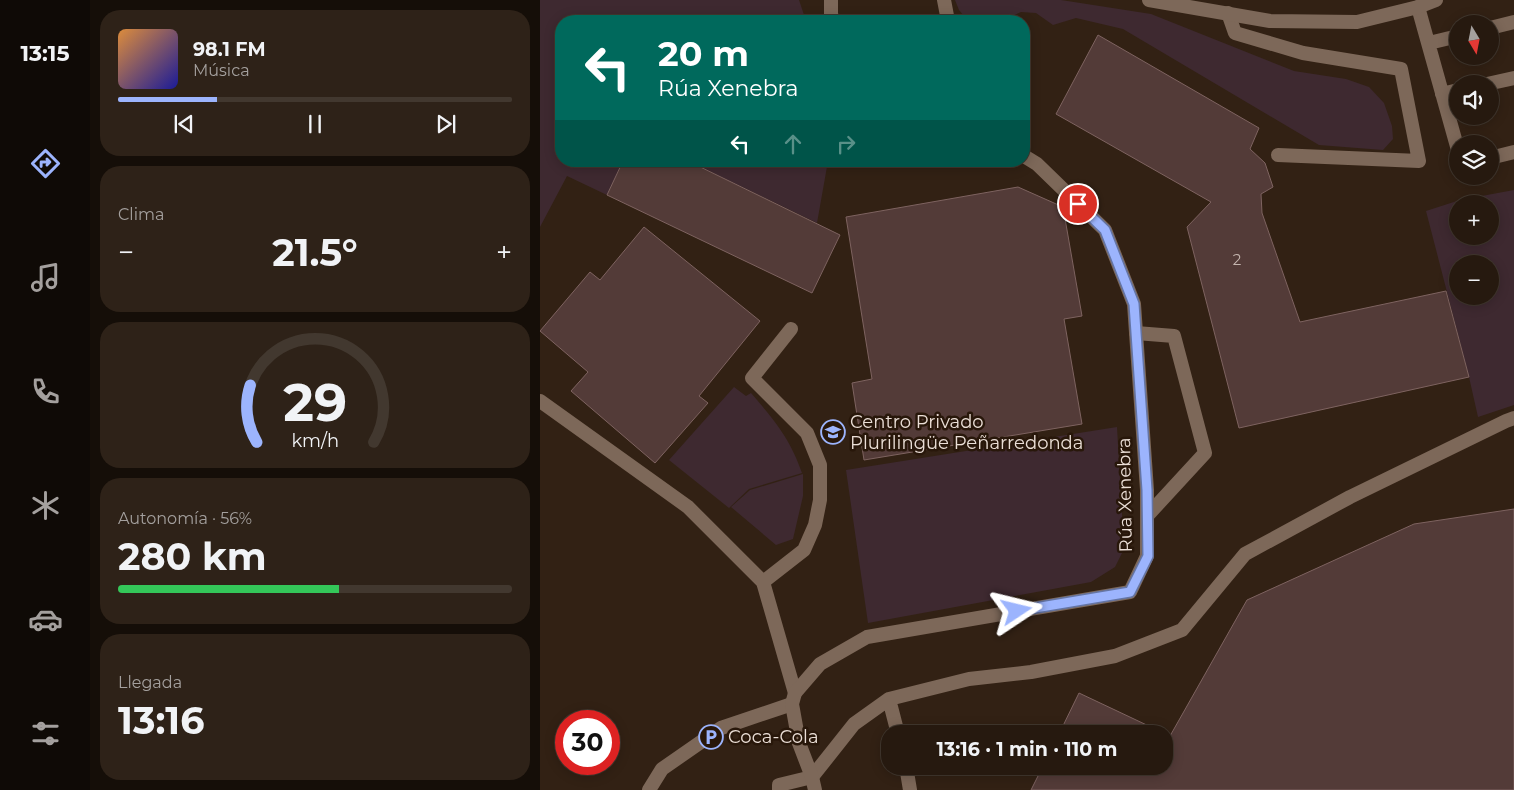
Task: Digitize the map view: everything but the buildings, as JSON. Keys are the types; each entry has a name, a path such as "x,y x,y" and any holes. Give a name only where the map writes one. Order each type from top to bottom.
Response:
{"street":[{"path":"831,0 831,15"},
{"path":"944,0 947,15"},
{"path":"1150,0 1270,21 1356,22 1418,7 1436,0"},
{"path":"1418,7 1454,135"},
{"path":"1228,13 1235,33 1303,53 1401,69 1419,161 1278,155"},
{"path":"1499,26 1514,22"},
{"path":"1429,43 1449,38"},
{"path":"1499,81 1514,78"},
{"path":"1442,94 1449,92"},
{"path":"1499,156 1514,152"},
{"name":"Rúa Xenebra","path":"793,699 820,664 867,637 1130,592 1148,556 1147,490 1134,304 1105,230 1037,164 1030,160"},
{"path":"763,582 804,550 815,525 820,500 820,464 807,433 752,378 791,329"},
{"path":"1136,333 1174,336 1205,453 1147,516"},
{"path":"540,402 688,507 763,582 793,699 799,743 814,784"},
{"path":"814,784 854,724 889,699 970,679 1031,672 1115,656 1182,630 1244,554 1350,497 1514,418"},
{"path":"649,790 662,768 720,728 793,699"},
{"path":"889,699 896,725"},
{"path":"908,775 910,790"},
{"path":"779,790 779,784 814,784"}],"shaded area":[{"path":"540,0 799,0 804,15 555,15 555,167 620,167 607,195 567,176 540,227"},
{"path":"955,0 1061,0 1151,14 1294,71 1346,79 1369,87 1384,103 1392,126 1393,139 1383,150 1319,145 1123,29 1076,18 1053,25 1036,13 963,15"},
{"path":"700,167 827,167 817,223"},
{"path":"1514,190 1514,405 1478,417 1450,305 1499,305 1499,255 1449,255 1449,300 1426,211 1449,204 1449,245 1499,245 1499,195 1487,195"},
{"path":"734,387 746,396 751,393 767,412 787,439 802,473 749,489 729,508 669,460"},
{"path":"1117,427 1124,549 1115,567 1091,582 868,623 846,470"},
{"path":"803,474 803,496 793,539 776,545 731,507 750,490"}],"place":[{"name":"Centro Privado Plurilingüe Peñarredonda","path":"833,432"},
{"name":"Coca-Cola","path":"711,737"}],"route":[{"path":"1017,611 1130,592 1148,556 1147,490 1134,304 1105,230 1078,204"}]}
